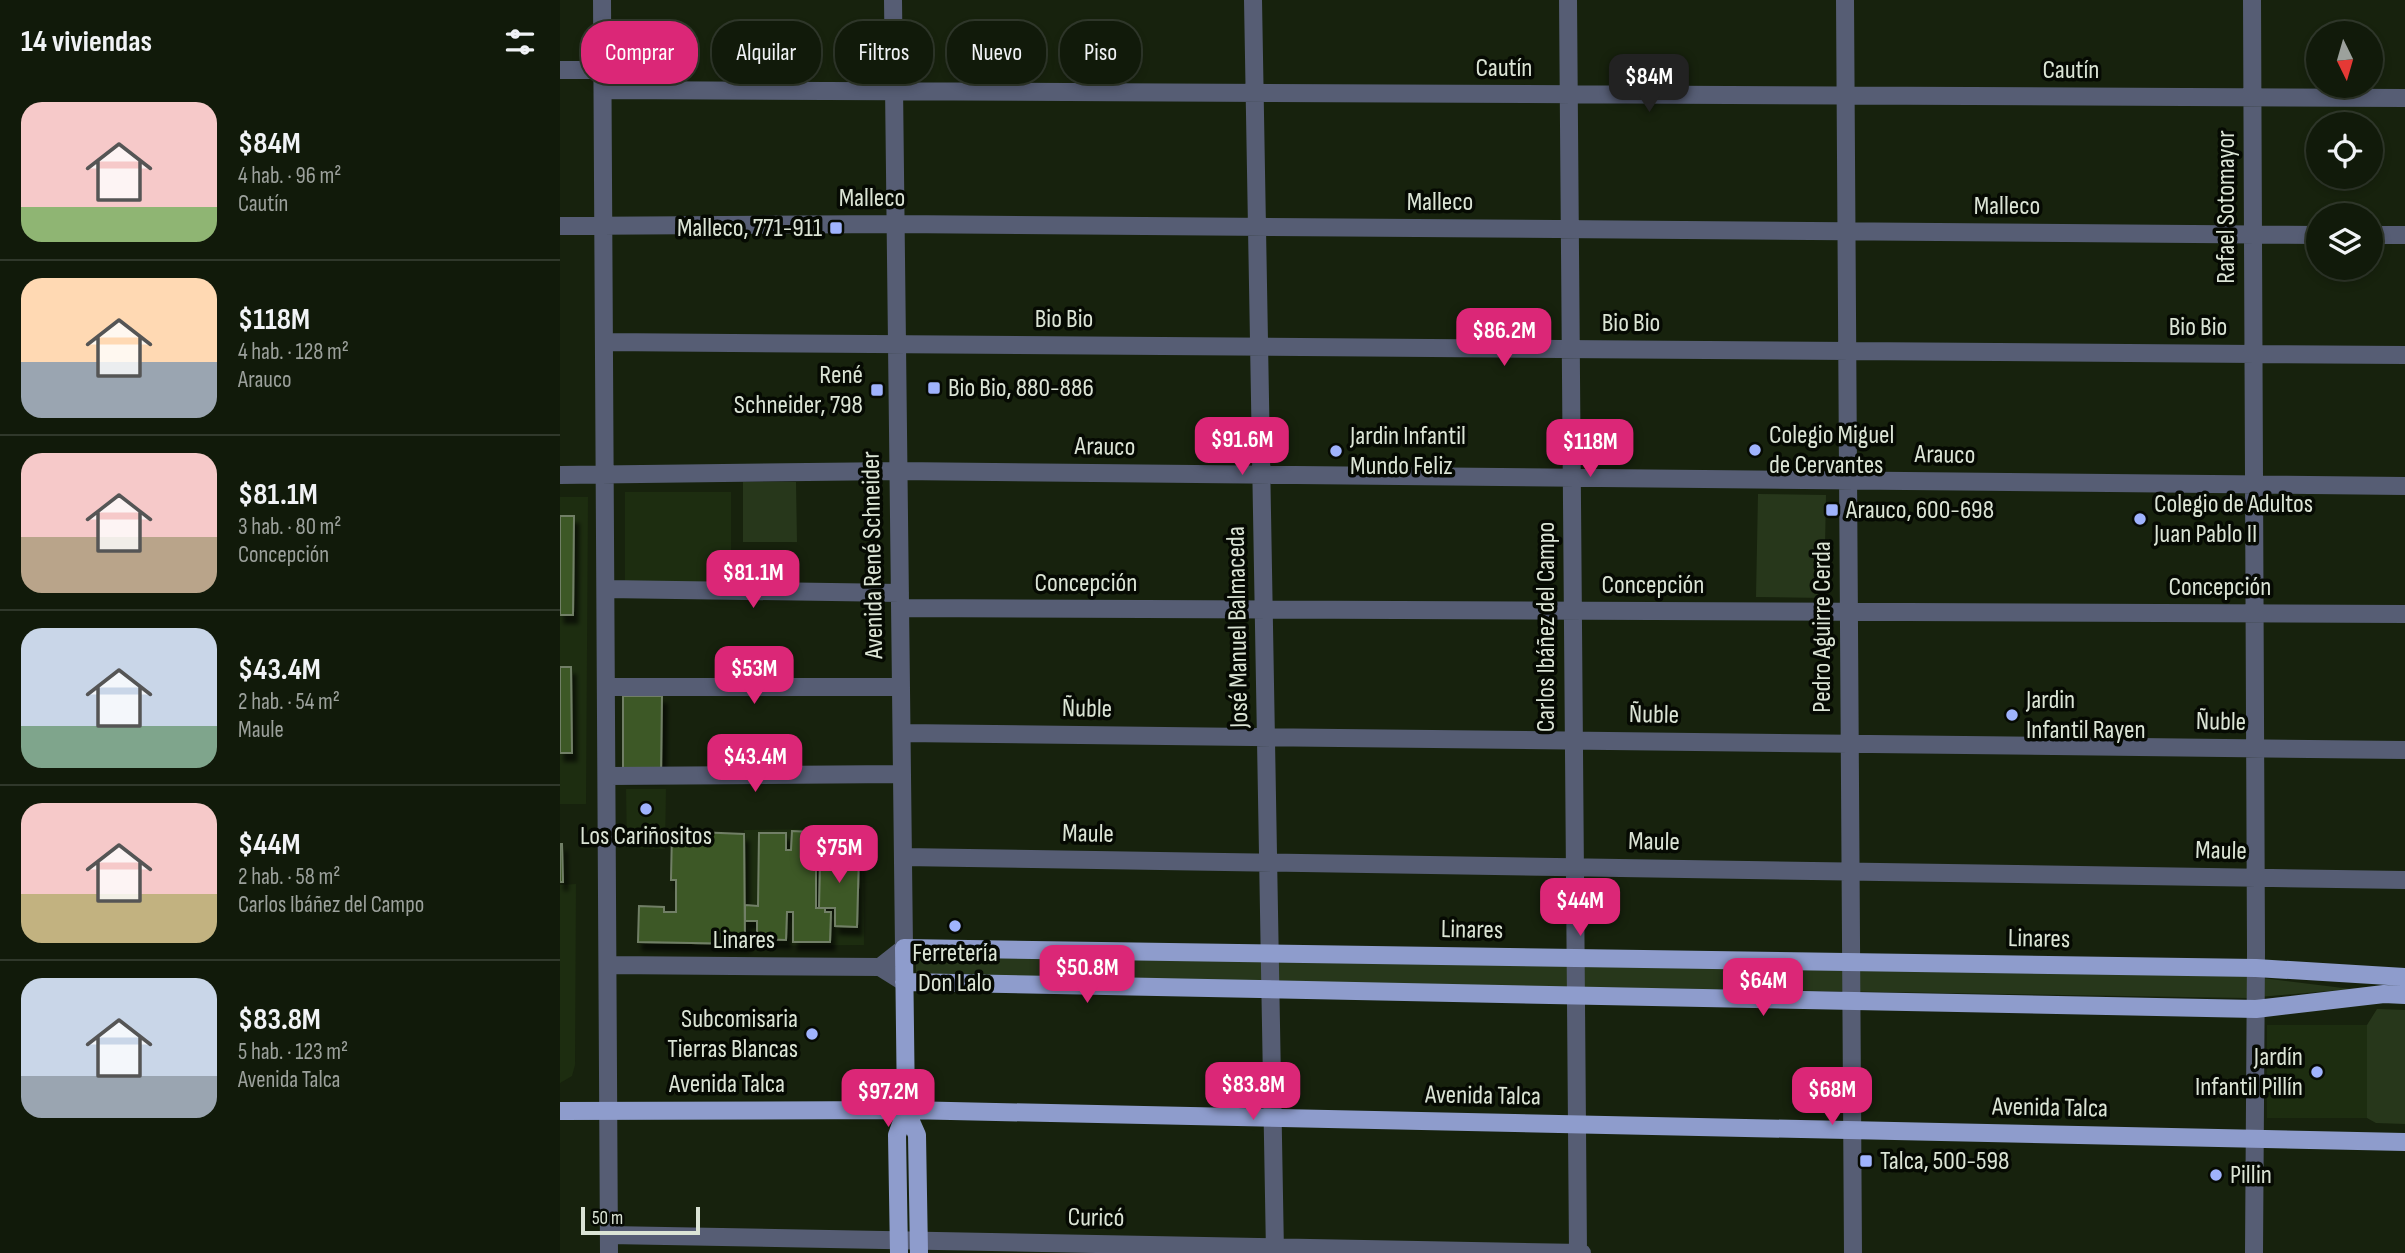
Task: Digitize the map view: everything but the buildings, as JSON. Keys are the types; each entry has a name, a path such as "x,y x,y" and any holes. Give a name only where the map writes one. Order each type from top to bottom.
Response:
{"main road":[{"name":"Linares","path":"904,948 2256,968 2405,977"},
{"name":"Avenida René Schneider","path":"899,1247 897,1135 906,1110 904,948"},
{"path":"905,982 2256,1009 2385,994 2405,995"},
{"name":"Avenida René Schneider","path":"906,1110 918,1135 919,1247"},
{"name":"Avenida Talca","path":"560,1111 906,1110 2405,1142"}],"street":[{"path":"602,0 602,21"},
{"name":"Avenida René Schneider","path":"893,0 904,948"},
{"name":"José Manuel Balmaceda","path":"1254,0 1275,1250"},
{"name":"Carlos Ibáñez del Campo","path":"1568,0 1576,1124 1580,1253"},
{"name":"Pedro Aguirre Cerda","path":"1845,0 1853,1253"},
{"name":"Rafael Sotomayor","path":"2252,0 2256,968 2254,1253"},
{"path":"560,70 581,70"},
{"path":"603,84 609,1244"},
{"name":"Cautín","path":"603,90 2405,98"},
{"name":"Malleco","path":"560,226 896,224 2306,234"},
{"path":"2383,235 2405,235"},
{"name":"Bio Bio","path":"604,342 2405,355"},
{"name":"Arauco","path":"560,475 898,471 2405,486"},
{"name":"Concepción","path":"606,589 1264,610 2405,614"},
{"path":"606,687 901,687"},
{"name":"Ñuble","path":"902,733 2405,750"},
{"path":"607,776 902,774"},
{"name":"Maule","path":"903,857 2405,880"},
{"path":"904,948 880,967 905,982"},
{"name":"Linares","path":"608,965 880,967"},
{"name":"Curicó","path":"609,1244 1580,1253"}],"shaded area":[{"path":"743,482 796,482 797,542 743,542"},
{"path":"625,492 731,492 731,582 625,583"},
{"path":"1758,494 1826,495 1824,598 1756,597"},
{"path":"560,497 588,497 586,804 560,804"},
{"name":"Los Cariñositos","path":"626,789 666,789 665,849 627,848"},
{"path":"863,829 864,945 745,946 744,830"},
{"path":"576,884 575,1065 572,1076 560,1083 560,885"},
{"path":"916,956 2247,976 2351,989 2247,998 916,976"},
{"path":"2377,1009 2405,1010 2405,1124 2376,1123 2367,1118 2367,1025"},
{"name":"Jardín Infantil Pillín","path":"2267,1025 2367,1025 2367,1118 2267,1118"}],"place":[{"name":"Malleco, 771-911","path":"836,228"},
{"name":"Bio Bio, 880-886","path":"934,388"},
{"name":"René Schneider, 798","path":"877,390"},
{"name":"Colegio Miguel de Cervantes","path":"1755,450"},
{"name":"Jardin Infantil Mundo Feliz","path":"1336,451"},
{"name":"Arauco, 600-698","path":"1832,510"},
{"name":"Colegio de Adultos Juan Pablo II","path":"2140,519"},
{"name":"Jardin Infantil Rayen","path":"2012,715"},
{"name":"Los Cariñositos","path":"646,809"},
{"name":"Ferretería Don Lalo","path":"955,926"},
{"name":"Subcomisaria Tierras Blancas","path":"812,1034"},
{"name":"Jardín Infantil Pillín","path":"2317,1072"},
{"name":"Talca, 500-598","path":"1866,1161"},
{"name":"Pillin","path":"2216,1175"}]}
